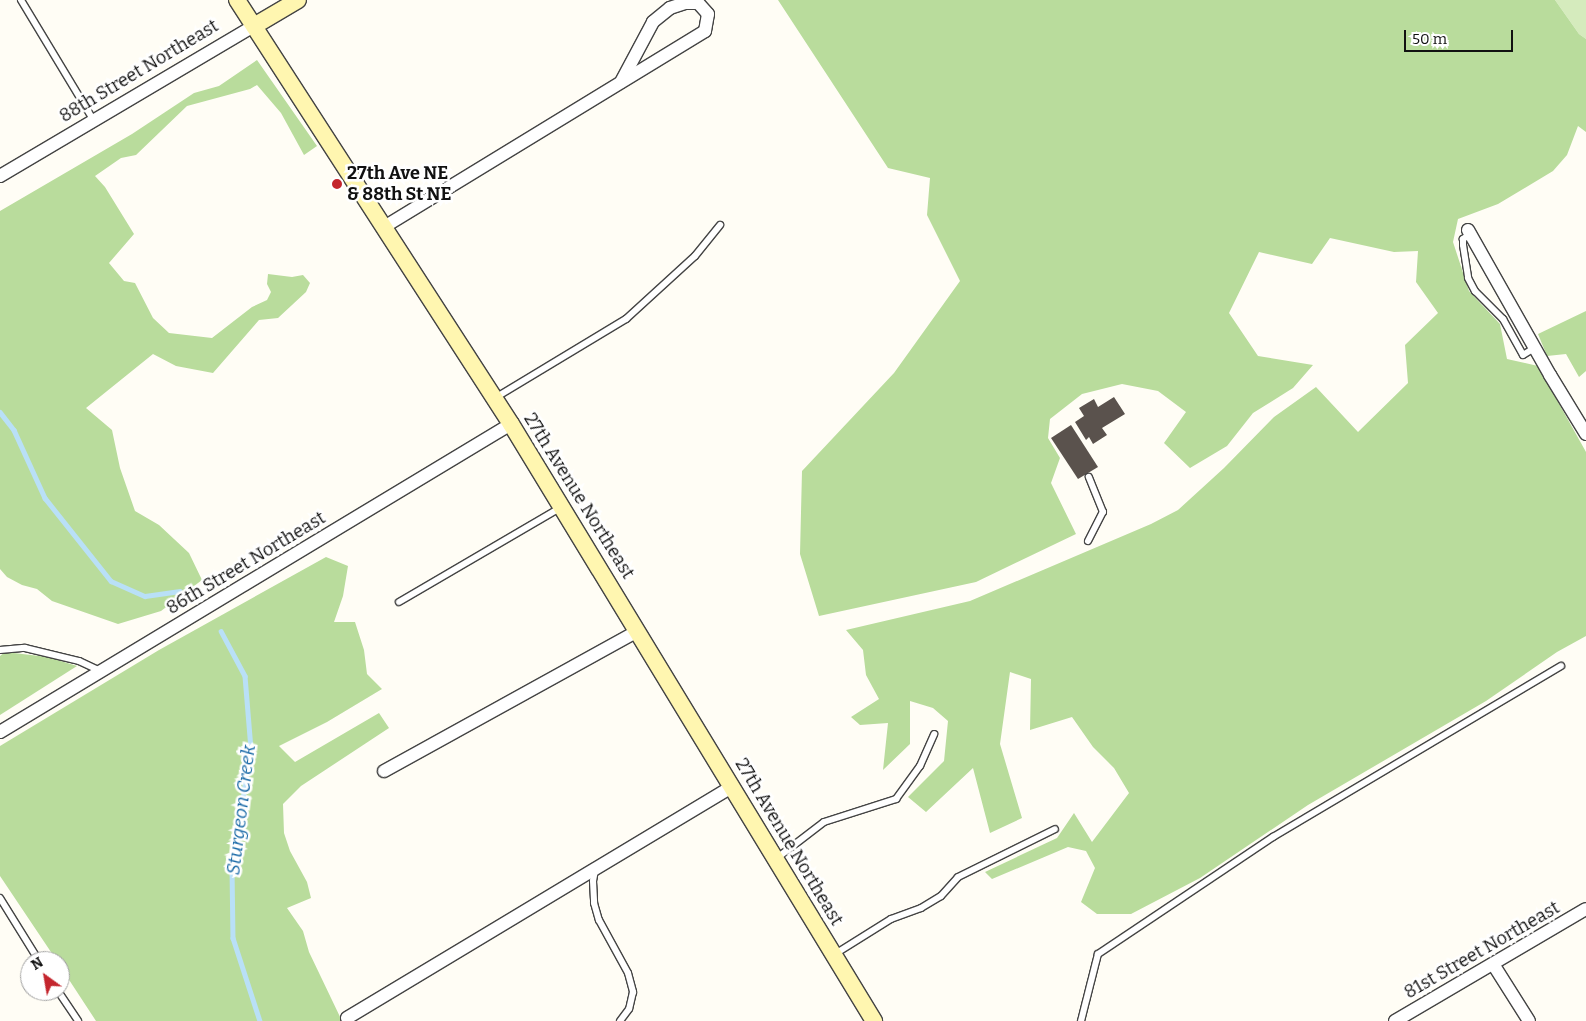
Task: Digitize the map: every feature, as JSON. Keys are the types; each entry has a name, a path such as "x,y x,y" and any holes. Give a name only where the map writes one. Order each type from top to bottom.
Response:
{"street":[{"name":"27th Avenue Northeast","path":"238,0 511,424 874,1021"},
{"name":"88th Street Northeast","path":"0,176 298,0"},
{"path":"384,227 705,31 708,14 698,3 685,3 670,8 653,22 621,82"},
{"path":"1469,232 1534,348 1586,434"},
{"name":"86th Street Northeast","path":"0,732 511,424"},
{"path":"384,771 638,631"},
{"path":"348,1018 732,787"},
{"name":"81st Street Northeast","path":"1396,1021 1586,910"},
{"path":"1493,964 1529,1021"}],"lane":[{"path":"22,0 94,120"},
{"path":"494,398 626,319 695,256 720,225"},
{"path":"1469,232 1463,238 1463,245 1468,278 1475,291 1503,319 1523,354 1534,348"},
{"path":"1088,541 1104,512 1089,477"},
{"path":"399,602 562,507"},
{"path":"0,650 25,648 79,661 102,671"},
{"path":"1081,1021 1098,954 1273,837 1561,666"},
{"path":"776,859 824,822 896,799 920,766 934,734"},
{"path":"834,955 891,919 921,908 941,896 958,877 1055,828"},
{"path":"595,869 593,881 594,903 599,920 628,973 634,992 629,1009 620,1021"},
{"path":"0,898 33,951"},
{"path":"65,1001 78,1021"}],"green space":[{"path":"778,0 1555,0 1579,34 1586,39 1586,132 1578,126 1567,155 1553,171 1498,204 1458,219 1453,242 1469,291 1500,324 1507,359 1538,366 1586,452 1586,636 1557,652 1486,701 1308,805 1200,878 1131,914 1097,914 1081,902 1095,868 1086,851 1068,847 992,879 985,872 1057,838 1074,813 1092,842 1129,793 1114,768 1093,747 1072,717 1030,730 1031,679 1010,672 1000,744 1022,818 990,833 973,768 926,812 908,797 944,761 948,721 933,708 910,701 910,744 883,770 888,723 860,725 851,717 879,699 866,675 863,650 846,630 970,601 1151,524 1178,510 1224,468 1274,417 1316,387 1358,432 1408,383 1405,345 1438,313 1416,282 1418,251 1394,252 1330,238 1312,264 1259,252 1229,313 1258,356 1313,365 1293,388 1253,413 1227,446 1190,468 1164,443 1186,412 1158,391 1122,384 1082,394 1050,419 1048,438 1060,458 1051,483 1076,534 976,582 819,616 800,554 802,471 894,373 960,281 927,215 930,178 888,168"},
{"path":"1555,0 1586,0 1586,39 1579,34"},
{"path":"257,60 317,146 304,155 281,113 257,85 250,89 187,106 136,155 121,158 95,176 105,187 134,234 109,263 124,281 135,283 153,318 169,333 212,338 252,307 267,300 271,292 267,284 268,274 292,277 303,275 310,283 306,292 278,318 259,320 213,373 176,366 153,354 86,408 112,430 120,468 135,511 159,525 189,553 202,580 161,611 118,624 52,601 37,589 22,585 7,577 0,569 0,211 132,134 194,93 219,86"},
{"path":"1586,311 1586,371 1579,377 1566,354 1547,356 1538,334"},
{"path":"326,557 348,566 343,596 334,622 355,622 364,650 367,674 382,689 327,722 279,746 295,762 379,713 389,728 301,786 283,804 284,833 290,851 307,882 311,898 287,908 303,931 309,952 342,1021 96,1021 70,981 70,951 50,951 0,876 0,746 159,650"},
{"path":"5,652 48,657 77,666 0,715 0,656"}],"building":[{"path":"1114,397 1125,414 1102,428 1107,435 1093,444 1089,437 1086,440 1075,422 1084,416 1079,408 1094,399 1098,407"},
{"path":"1071,425 1098,467 1078,479 1051,438"}],"waterway":[{"name":"Sturgeon Creek","path":"0,412 14,430 45,498 111,581 145,596 180,591"},
{"name":"Sturgeon Creek","path":"221,631 245,676 251,749 232,868 233,938 260,1021"}],"place":[{"name":"27th Ave NE & 88th St NE","path":"337,184"}]}
